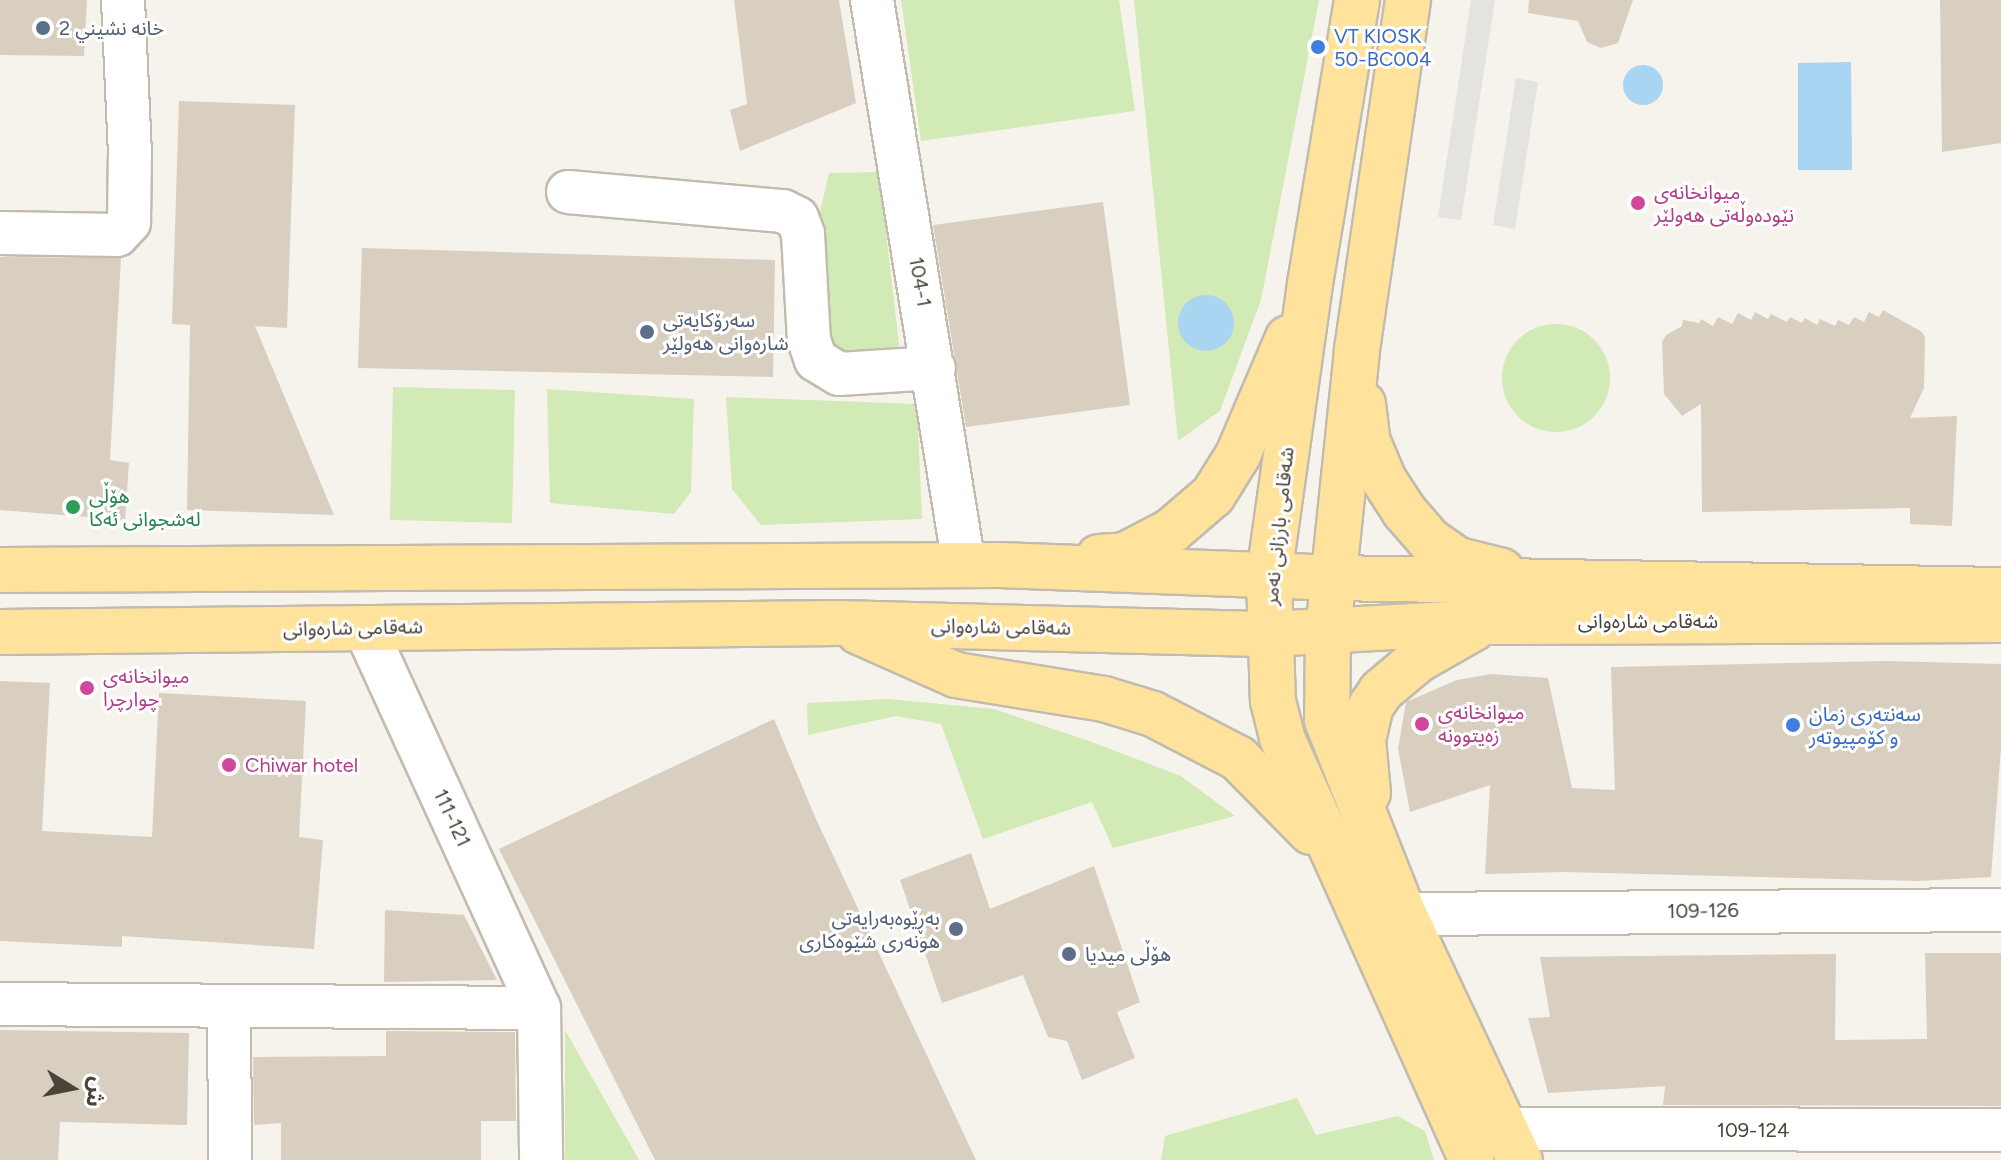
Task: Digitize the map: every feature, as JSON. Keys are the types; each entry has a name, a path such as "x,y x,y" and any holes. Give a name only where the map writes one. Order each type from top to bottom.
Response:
{"main road":[{"name":"شەقامی بارزانی نەمر","path":"1357,0 1310,284 1269,577 1273,701 1282,738 1360,859 1404,914 1512,1144"},
{"name":"شەقامی بارزانی نەمر","path":"1408,0 1357,351 1328,631 1327,720 1360,859 1472,1160"},
{"path":"982,565 1125,555 1191,516 1213,495 1238,455 1310,284"},
{"path":"1357,351 1368,442 1384,480 1404,511 1429,540 1458,560 1551,582"},
{"name":"شەقامی شارەوانی","path":"0,570 982,565 1219,572 1269,577 2001,590"},
{"name":"شەقامی شارەوانی","path":"0,632 838,623 1269,634 1486,622 2001,620"},
{"path":"1360,859 1363,740 1371,706 1397,674 1486,622"},
{"path":"838,623 956,675 1104,699 1153,714 1199,735 1238,758 1295,812 1360,859"}],"street":[{"path":"0,233 117,235 129,222 130,154 123,0"},
{"name":"104-1","path":"872,0 934,368 982,565"},
{"path":"568,192 783,211 797,218 803,234 809,340 816,360 839,374 934,368"},
{"name":"111-121","path":"365,628 539,1008"},
{"name":"109-126","path":"1404,914 2001,910"},
{"path":"0,1004 539,1008 541,1160"},
{"path":"229,1006 230,1160"},
{"name":"109-124","path":"1512,1144 2001,1130"}],"green space":[{"path":"901,0 1119,0 1135,111 921,141"},
{"path":"1134,0 1319,0 1261,300 1220,411 1178,441"},
{"path":"879,172 901,362 829,353 818,220 829,173"},
{"path":"1556,324 1577,328 1594,340 1606,357 1610,378 1606,399 1594,416 1577,428 1556,432 1535,428 1518,416 1506,399 1502,378 1506,357 1518,340 1535,328"},
{"path":"393,387 515,390 512,523 390,520"},
{"path":"547,389 694,399 691,492 674,514 550,503"},
{"path":"726,397 917,404 922,519 761,525 732,489"},
{"path":"888,699 994,709 1089,741 1181,776 1235,816 1113,848 1092,802 983,839 941,724 896,716 808,735 807,703"},
{"path":"565,1030 639,1160 565,1160"},
{"path":"1297,1098 1316,1135 1398,1116 1425,1131 1434,1160 1161,1160 1165,1136"}],"shaded area":[{"path":"1471,0 1495,0 1461,220 1438,217"},
{"path":"1516,78 1538,82 1515,229 1493,225"}],"water":[{"path":"1851,62 1852,170 1798,170 1798,63"},
{"path":"1643,65 1657,71 1663,85 1657,99 1643,105 1629,99 1623,85 1629,71"},
{"path":"1206,295 1226,303 1234,323 1226,343 1206,351 1186,343 1178,323 1186,303"}],"building":[{"name":"خانه نشيني 2","path":"0,0 87,0 84,56 0,55"},
{"path":"734,0 839,0 856,103 740,151 730,110 747,104"},
{"path":"1529,0 1633,0 1618,43 1601,48 1587,42 1578,21 1528,13"},
{"path":"1940,0 2001,0 2001,143 1942,152"},
{"path":"179,101 295,105 287,328 255,326 334,515 187,510 190,325 172,324"},
{"path":"1103,202 1130,405 966,427 933,225"},
{"path":"362,248 775,260 773,377 358,368"},
{"path":"0,257 121,258 110,460 129,463 125,520 0,510"},
{"path":"1883,310 1922,332 1925,337 1924,388 1910,418 1957,416 1952,526 1910,524 1910,508 1702,512 1701,404 1682,416 1664,394 1662,342 1666,335 1682,326 1683,320 1699,323 1701,319 1713,326 1718,317 1732,324 1738,313 1751,320 1755,312 1768,319 1771,314 1787,322 1790,317 1802,323 1805,318 1817,325 1820,319 1835,326 1838,320 1849,325 1854,317 1864,322 1869,312 1879,317"},
{"path":"1887,661 2001,664 2001,748 1991,877 1918,881 1565,872 1485,874 1490,785 1410,812 1398,749 1406,702 1457,680 1491,674 1548,678 1572,788 1615,790 1611,667"},
{"path":"0,681 50,683 42,831 152,837 159,693 306,701 299,837 323,840 314,949 122,936 122,947 0,941"},
{"path":"774,719 816,819 976,1160 655,1160 499,849"},
{"name":"هۆڵی میدیا","path":"971,853 990,909 1094,866 1140,1002 1117,1012 1135,1058 1082,1080 1067,1041 1048,1037 1023,975 942,1003 900,880"},
{"path":"385,910 464,915 497,980 384,982"},
{"path":"1925,953 2001,953 2001,1106 1663,1105 1665,1086 1548,1093 1528,1018 1550,1017 1540,957 1836,954 1835,1040 1927,1039"},
{"path":"0,1030 189,1033 187,1125 60,1122 58,1160 0,1160"},
{"path":"386,1031 515,1032 516,1121 481,1121 481,1160 281,1160 281,1123 254,1125 253,1057 386,1056"}],"place":[{"name":"خانه نشيني 2","path":"43,28"},
{"name":"VT KIOSK 50-BC004","path":"1318,47"},
{"name":"میوانخانەی نێودەوڵەتی هەولێر","path":"1638,203"},
{"name":"سەرۆکایەتی شارەوانی هەولێر","path":"647,332"},
{"name":"هۆڵی لەشجوانی ئەکا","path":"73,507"},
{"name":"میوانخانەی چوارچرا","path":"87,688"},
{"name":"میوانخانەی زەیتوونە","path":"1422,724"},
{"name":"سەنتەری زمان و کۆمپیوتەر","path":"1793,725"},
{"name":"Chiwar hotel","path":"229,765"},
{"name":"بەڕێوەبەرایەتی هونەری شێوەکاری","path":"956,929"},
{"name":"هۆڵی میدیا","path":"1069,954"}]}
